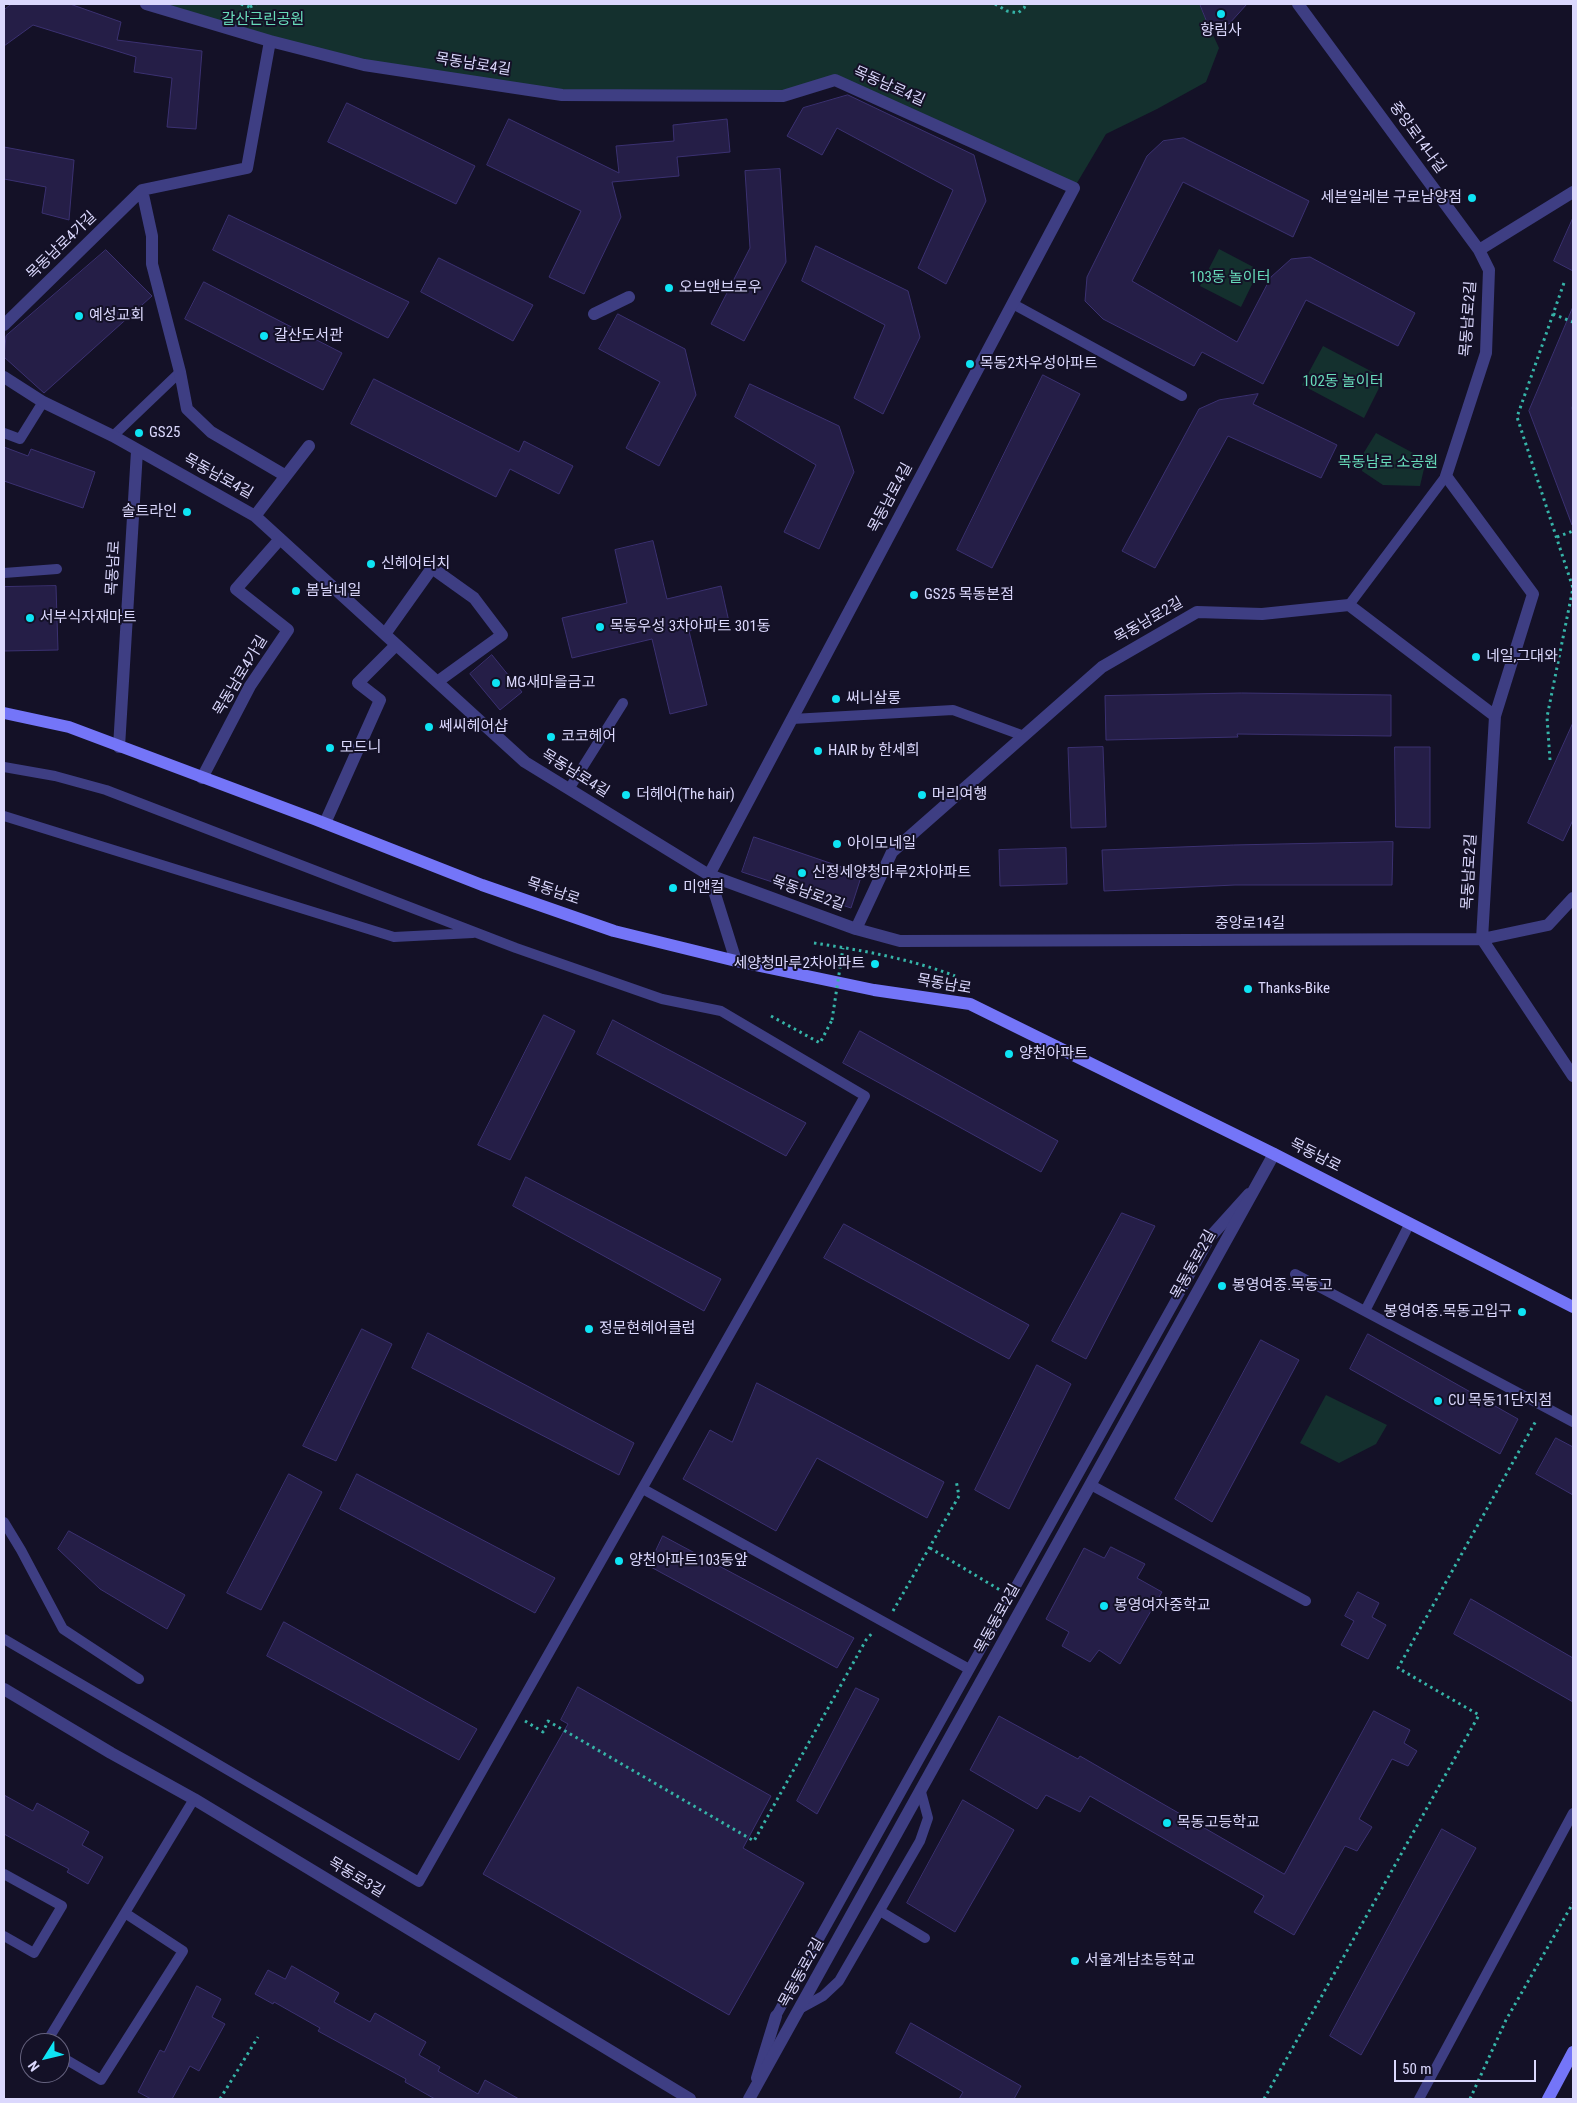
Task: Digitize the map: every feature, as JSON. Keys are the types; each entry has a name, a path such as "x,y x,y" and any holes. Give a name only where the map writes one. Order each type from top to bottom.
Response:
{"main road":[{"name":"목동남로","path":"4,713 69,728 325,823 482,885 614,931 736,961 874,990 970,1004 1274,1154 1573,1307"},
{"path":"1548,2099 1573,2052"}],"street":[{"path":"146,4 270,41 247,168 142,190 152,236 152,264 180,372 187,409 211,432 286,476"},
{"name":"중앙로14나길","path":"1298,4 1479,250"},
{"name":"목동남로4길","path":"270,41 364,65 562,95 783,96 835,80 1074,188 709,875"},
{"name":"목동남로4가길","path":"4,325 142,190"},
{"path":"1479,250 1573,192"},
{"name":"목동남로2길","path":"1479,250 1489,270 1486,353 1446,476 1533,594 1495,716 1482,940"},
{"path":"594,314 629,297"},
{"name":"목동남로4길","path":"4,377 43,402 113,436 255,516 525,762 709,875 758,893"},
{"name":"목동남로4길","path":"255,516 309,446"},
{"name":"목동남로","path":"119,747 137,451"},
{"name":"목동남로4가길","path":"202,778 250,686 288,630 236,589 280,539"},
{"path":"385,634 432,568 474,598 502,635 438,682"},
{"path":"1349,605 1495,716"},
{"name":"목동남로2길","path":"758,893 856,929 892,852 1102,667 1197,612 1262,614 1349,605"},
{"path":"325,823 380,700 358,683 396,645"},
{"path":"709,875 736,961"},
{"name":"중앙로14길","path":"856,929 900,941 1482,940 1548,925 1573,898"},
{"path":"1482,940 1573,1076"},
{"name":"목동동로2길","path":"751,2095 1274,1154"},
{"path":"1212,1234 1257,1184"},
{"name":"목동로3길","path":"4,1689 111,1753 194,1799 690,2099"},
{"path":"751,2095 776,2016"}],"lane":[{"path":"1013,304 1182,396"},
{"path":"113,436 180,372"},
{"path":"4,433 20,439 43,402"},
{"name":"목동남로2길","path":"1349,605 1446,476"},
{"path":"4,573 57,569"},
{"path":"569,789 624,703"},
{"path":"792,719 954,710 1024,736"},
{"path":"4,767 55,776 106,790 477,933 662,999 721,1011 865,1096 419,1882 4,1639"},
{"path":"4,816 394,936 477,933"},
{"path":"1365,1311 1410,1223"},
{"path":"776,2016 1212,1234"},
{"path":"1295,1274 1573,1422"},
{"path":"1091,1485 1306,1601"},
{"path":"643,1489 969,1669"},
{"path":"4,1522 63,1629 139,1679"},
{"path":"801,2008 824,1996 838,1981 920,1841 928,1818 921,1792"},
{"path":"52,2033 194,1799"},
{"path":"1419,2099 1573,1812"},
{"path":"4,1874 62,1906 34,1953 4,1936"},
{"path":"880,1912 925,1938"},
{"path":"70,2062 101,2080 183,1951 125,1913"}],"path":[{"path":"241,4 250,7 256,4"},
{"path":"995,4 1007,12 1018,13 1026,4"},
{"path":"1550,760 1547,718 1573,588 1517,417 1565,280"},
{"path":"1554,314 1573,322"},
{"path":"1557,536 1573,532"},
{"path":"814,943 935,968 955,976"},
{"path":"771,1016 820,1043 832,1020 843,948"},
{"path":"1264,2099 1479,1714 1398,1668 1544,1407"},
{"path":"515,1714 543,1732 548,1721 754,1840 866,1640 892,1613 930,1548 959,1496 956,1480"},
{"path":"930,1548 985,1581"},
{"path":"1470,2099 1506,2020 1573,1903"},
{"path":"220,2099 258,2037"}],"green space":[{"name":"갈산근린공원","path":"164,4 1199,4 1219,48 1206,82 1106,134 1074,188 835,80 783,96 562,95 364,65"},
{"name":"103동 놀이터","path":"1219,249 1259,270 1241,307 1200,286"},
{"name":"102동 놀이터","path":"1323,346 1384,378 1364,418 1302,385"},
{"name":"목동남로 소공원","path":"1376,433 1426,460 1420,486 1383,485 1362,471 1363,454"},
{"path":"1326,1395 1387,1425 1376,1444 1339,1463 1300,1443"}],"building":[{"path":"12,4 70,4 121,22 117,40 202,51 196,129 167,127 172,78 134,72 136,57 33,25 4,46 4,10"},
{"name":"향림사","path":"1200,4 1247,4 1229,24 1209,26"},
{"path":"848,95 974,155 986,201 946,284 918,268 953,190 837,128 822,155 787,136 803,108"},
{"path":"347,103 475,166 456,204 328,142"},
{"path":"509,119 619,173 616,146 674,141 673,125 727,119 730,152 677,157 679,176 612,182 621,217 584,294 549,277 581,211 487,165"},
{"path":"1184,138 1309,201 1293,237 1183,182 1132,281 1237,342 1271,277 1291,259 1310,257 1415,313 1398,346 1306,300 1263,384 1202,352 1194,366 1103,319 1085,301 1087,277 1147,156 1163,141"},
{"path":"4,147 74,160 69,220 42,213 46,187 4,179"},
{"path":"780,169 786,262 744,341 711,324 750,248 745,171"},
{"path":"229,215 409,302 388,338 213,250"},
{"path":"1573,218 1573,271 1554,261"},
{"path":"816,246 908,291 920,337 883,414 854,398 885,325 802,281"},
{"name":"예성교회","path":"106,250 152,296 44,393 4,357 6,336"},
{"path":"439,258 533,305 513,341 421,292"},
{"name":"갈산도서관","path":"204,282 342,353 323,390 185,319"},
{"path":"1573,307 1573,525 1572,525 1529,411"},
{"path":"618,314 685,349 696,395 659,466 626,448 660,382 599,349"},
{"path":"1043,375 1080,394 992,568 957,550"},
{"path":"374,379 519,452 524,441 573,466 559,494 510,469 496,497 351,424"},
{"path":"750,384 839,426 854,472 819,549 784,532 816,465 735,417"},
{"path":"1258,394 1253,404 1337,445 1321,478 1228,436 1155,568 1122,551 1199,409 1219,400"},
{"path":"4,447 28,456 31,449 95,472 83,508 4,481"},
{"name":"목동우성 3차아파트 301동","path":"653,541 667,599 721,586 729,622 689,631 707,705 670,714 652,639 572,658 562,618 627,603 615,550"},
{"name":"서부식자재마트","path":"56,586 58,650 4,651 4,587"},
{"name":"MG새마을금고","path":"492,655 522,692 500,710 470,674"},
{"path":"1242,693 1391,695 1391,736 1237,734 1238,737 1106,740 1105,696"},
{"path":"1573,723 1573,820 1563,841 1528,823"},
{"path":"1103,747 1106,827 1071,828 1068,748"},
{"path":"1395,747 1430,747 1430,828 1396,827"},
{"name":"신정세양청마루2차아파트","path":"754,837 862,874 851,908 742,872"},
{"path":"1393,842 1392,885 1235,885 1104,891 1102,850"},
{"path":"1066,848 1067,884 1000,886 999,850"},
{"path":"544,1015 575,1031 510,1160 478,1145"},
{"path":"613,1020 806,1123 786,1156 597,1054"},
{"path":"860,1031 1058,1141 1041,1172 843,1063"},
{"path":"526,1177 721,1279 704,1311 513,1206"},
{"path":"1122,1213 1155,1226 1086,1359 1052,1341"},
{"path":"844,1224 1029,1325 1009,1359 824,1258"},
{"path":"362,1329 392,1344 336,1461 303,1446"},
{"path":"428,1333 634,1443 619,1475 412,1368"},
{"path":"1368,1334 1518,1419 1500,1454 1350,1369"},
{"path":"1261,1340 1299,1360 1212,1522 1175,1499"},
{"path":"1037,1365 1071,1384 1009,1509 975,1490"},
{"path":"757,1383 944,1482 927,1518 817,1458 776,1531 683,1479 710,1430 732,1442"},
{"path":"1556,1438 1573,1447 1573,1495 1536,1474"},
{"path":"289,1474 322,1492 261,1610 227,1593"},
{"path":"357,1474 555,1578 535,1613 340,1509"},
{"path":"69,1531 185,1595 167,1629 100,1589 58,1549"},
{"path":"663,1536 854,1638 837,1668 649,1566"},
{"name":"봉영여자중학교","path":"1111,1547 1145,1564 1137,1578 1162,1592 1120,1664 1099,1650 1090,1662 1062,1646 1069,1632 1046,1619 1084,1548 1104,1558"},
{"path":"1358,1592 1379,1603 1372,1617 1386,1625 1368,1659 1341,1645 1354,1621 1345,1616"},
{"path":"1471,1599 1573,1658 1573,1702 1454,1634"},
{"path":"284,1622 477,1729 459,1760 267,1656"},
{"path":"578,1687 771,1796 743,1848 804,1883 729,2015 483,1874 568,1724 561,1720"},
{"path":"856,1688 879,1699 817,1814 797,1801"},
{"name":"목동고등학교","path":"1374,1711 1410,1730 1404,1743 1417,1751 1408,1766 1392,1759 1359,1819 1372,1827 1357,1851 1345,1846 1294,1935 1254,1912 1264,1896 1090,1796 1080,1812 1046,1795 1037,1809 970,1770 999,1716 1078,1759 1080,1756 1284,1874"},
{"path":"4,1795 33,1811 37,1803 89,1832 82,1845 103,1857 88,1884 67,1872 69,1869 4,1834"},
{"path":"963,1800 1014,1830 955,1932 907,1903"},
{"path":"1442,1829 1476,1848 1361,2055 1330,2036"},
{"path":"292,1966 339,1993 334,2002 370,2022 375,2013 426,2042 419,2055 440,2067 438,2071 478,2094 485,2080 519,2099 435,2099 405,2082 406,2079 318,2031 320,2028 274,2002 273,2004 255,1994 268,1970 285,1979"},
{"path":"197,1986 221,1999 212,2017 225,2024 199,2071 190,2066 172,2099 151,2099 138,2092 160,2050 164,2052"},
{"path":"911,2023 1021,2086 1014,2099 959,2099 963,2092 896,2053"}],"place":[{"name":"향림사","path":"1221,14"},
{"name":"세븐일레븐 구로남양점","path":"1472,198"},
{"name":"오브앤브로우","path":"669,288"},
{"name":"예성교회","path":"79,316"},
{"name":"갈산도서관","path":"264,336"},
{"name":"목동2차우성아파트","path":"970,364"},
{"name":"GS25","path":"139,433"},
{"name":"솔트라인","path":"187,512"},
{"name":"신헤어터치","path":"371,564"},
{"name":"봄날네일","path":"296,591"},
{"name":"GS25 목동본점","path":"914,595"},
{"name":"서부식자재마트","path":"30,618"},
{"name":"목동우성 3차아파트 301동","path":"600,627"},
{"name":"네일,그대와","path":"1476,657"},
{"name":"MG새마을금고","path":"496,683"},
{"name":"써니살롱","path":"836,699"},
{"name":"쎄씨헤어샵","path":"429,727"},
{"name":"코코헤어","path":"551,737"},
{"name":"모드니","path":"330,748"},
{"name":"HAIR by 한세희","path":"818,751"},
{"name":"더헤어(The hair)","path":"626,795"},
{"name":"머리여행","path":"922,795"},
{"name":"아이모네일","path":"837,844"},
{"name":"신정세양청마루2차아파트","path":"802,873"},
{"name":"미앤컬","path":"673,888"},
{"name":"세양청마루2차아파트","path":"875,964"},
{"name":"Thanks-Bike","path":"1248,989"},
{"name":"양천아파트","path":"1009,1054"},
{"name":"봉영여중.목동고","path":"1222,1286"},
{"name":"봉영여중.목동고입구","path":"1522,1312"},
{"name":"정문현헤어클럽","path":"589,1329"},
{"name":"CU 목동11단지점","path":"1438,1401"},
{"name":"양천아파트103동앞","path":"619,1561"},
{"name":"봉영여자중학교","path":"1104,1606"},
{"name":"목동고등학교","path":"1167,1823"},
{"name":"서울계남초등학교","path":"1075,1961"}]}
